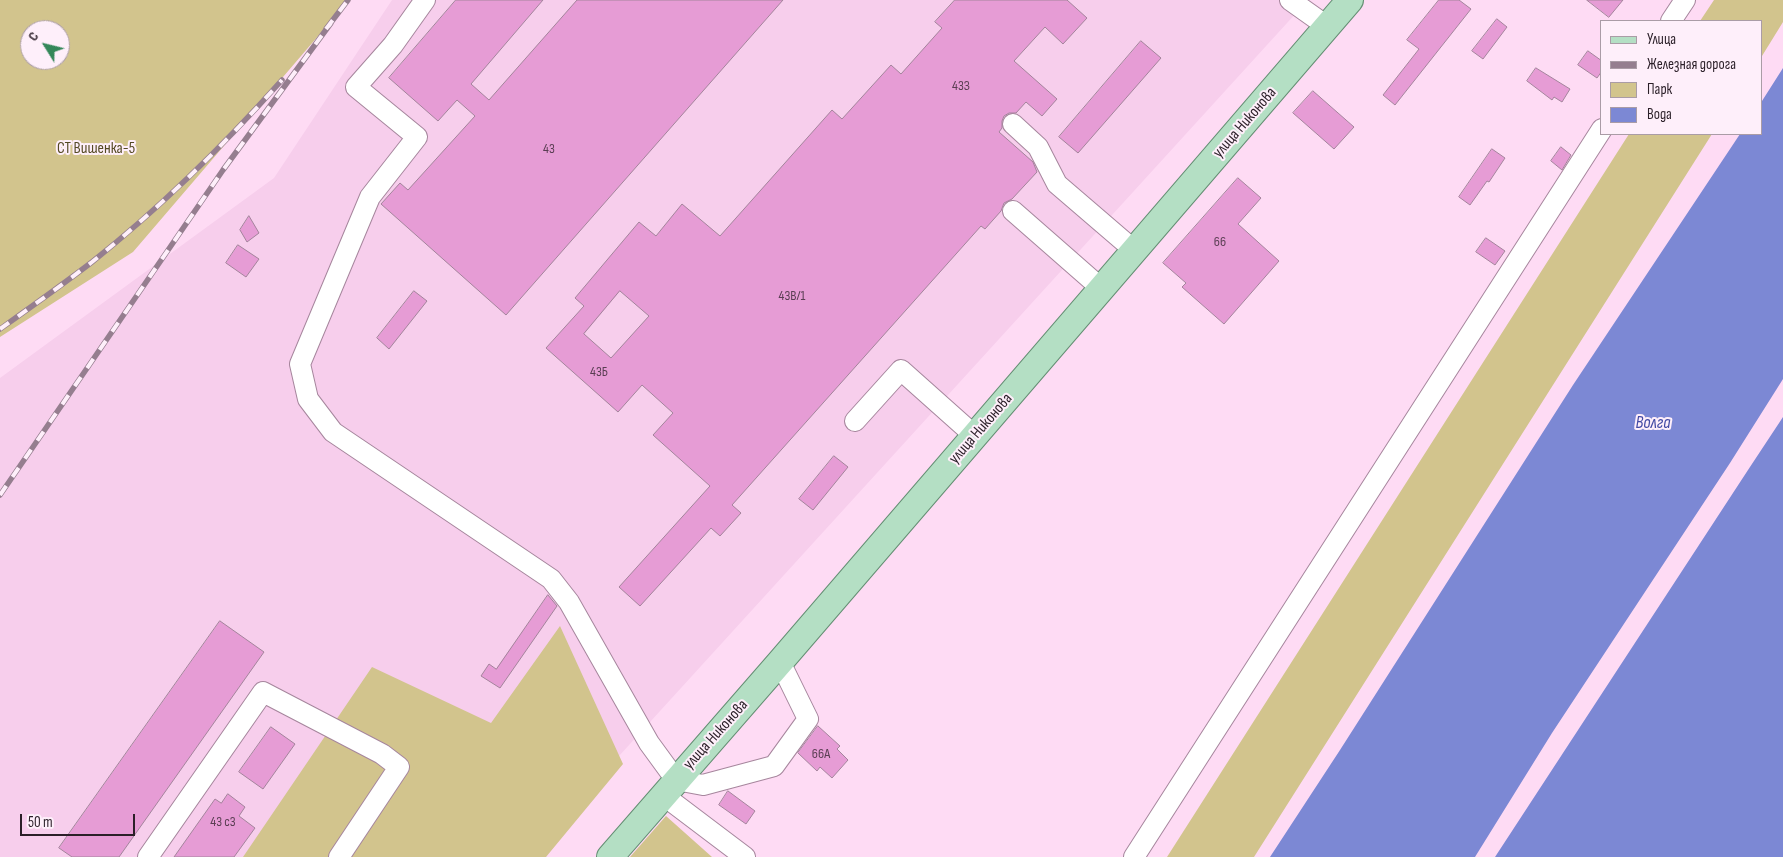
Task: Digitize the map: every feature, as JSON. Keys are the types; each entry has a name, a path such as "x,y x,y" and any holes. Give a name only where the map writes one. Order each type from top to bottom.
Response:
{"main road":[{"name":"улица Никонова","path":"610,857 1350,0"}],"street":[{"path":"425,0 393,45 356,87 417,137 370,197 311,337 300,364 308,399 333,432 551,579 569,602 648,743 670,788 746,857"},
{"path":"1290,0 1328,27"},
{"path":"1672,20 1685,0"},
{"path":"1013,124 1038,147 1057,184 1135,250"},
{"path":"1134,857 1600,132"},
{"path":"1013,211 1102,289"},
{"path":"855,421 901,370 975,436"},
{"path":"670,788 703,785 774,766 808,720 780,662"},
{"path":"148,857 264,692 382,754 399,767 339,857"}],"shaded area":[{"path":"392,0 1308,0 527,857 0,857 0,378 274,178"}],"green space":[{"name":"СТ Вишенка-5","path":"0,0 349,0 133,252 0,337"},
{"path":"1714,0 1783,0 1783,22 1763,54 1763,20 1701,20"},
{"path":"1628,135 1711,135 1254,857 1167,857"},
{"path":"560,626 623,764 546,857 243,857 372,667 491,723"},
{"path":"666,816 712,857 630,857"}],"water":[{"name":"Волга","path":"1783,68 1783,379 1730,463 1552,733 1475,857 1270,857 1573,385 1739,135 1763,135 1763,99"},
{"path":"1783,417 1783,857 1495,857 1748,470"}],"building":[{"path":"456,0 543,0 471,84 489,100 577,0 783,0 506,315 381,204 400,183 408,190 475,116 457,100 438,121 389,78"},
{"path":"955,0 1067,0 1087,18 1063,44 1045,27 1014,61 1057,99 1042,116 1026,102 1016,113 1009,113 1004,116 1002,121 1002,128 999,132 1033,162 1037,172 1012,199 1004,203 1001,211 985,229 981,226 732,505 741,513 720,536 711,528 640,606 619,587 710,486 653,435 673,413 642,385 618,412 546,348 584,306 575,298 639,222 656,236 682,204 720,236 832,110 842,119 891,65 901,74 942,28 935,22","holes":["620,291 649,316 611,358 584,334"]},
{"path":"1439,0 1459,0 1471,9 1395,105 1383,95 1419,49 1407,40"},
{"path":"1587,0 1623,0 1609,17"},
{"path":"1497,19 1507,27 1483,59 1472,51"},
{"path":"1141,41 1161,58 1078,153 1059,137"},
{"path":"1588,51 1600,60 1600,74 1597,78 1578,65"},
{"path":"1536,68 1570,89 1562,102 1554,97 1552,100 1527,81"},
{"path":"1313,91 1354,127 1334,149 1293,113"},
{"path":"1561,147 1571,155 1562,170 1551,161"},
{"path":"1492,149 1505,158 1489,182 1487,181 1470,205 1459,197"},
{"path":"1238,178 1261,198 1238,224 1279,261 1224,324 1182,287 1186,283 1163,263"},
{"path":"249,216 259,233 247,242 240,230"},
{"path":"1486,238 1505,251 1495,265 1476,252"},
{"path":"238,245 259,259 246,277 226,263"},
{"path":"414,291 427,301 389,349 377,338"},
{"path":"834,456 848,467 813,510 799,499"},
{"path":"548,595 557,606 500,688 481,676 489,664 496,669"},
{"path":"220,621 264,652 119,857 72,857 59,848"},
{"path":"818,726 840,746 837,749 848,760 832,778 820,767 817,771 798,753"},
{"path":"271,727 295,744 263,789 239,772"},
{"path":"728,791 755,811 746,824 719,805"},
{"path":"228,794 245,807 239,816 255,828 234,857 174,857 215,799 221,803"}],"railway":[{"path":"326,29 348,0"},
{"path":"0,495 223,170 331,23"},
{"path":"0,329 58,288 143,220 215,152 282,80"}]}
